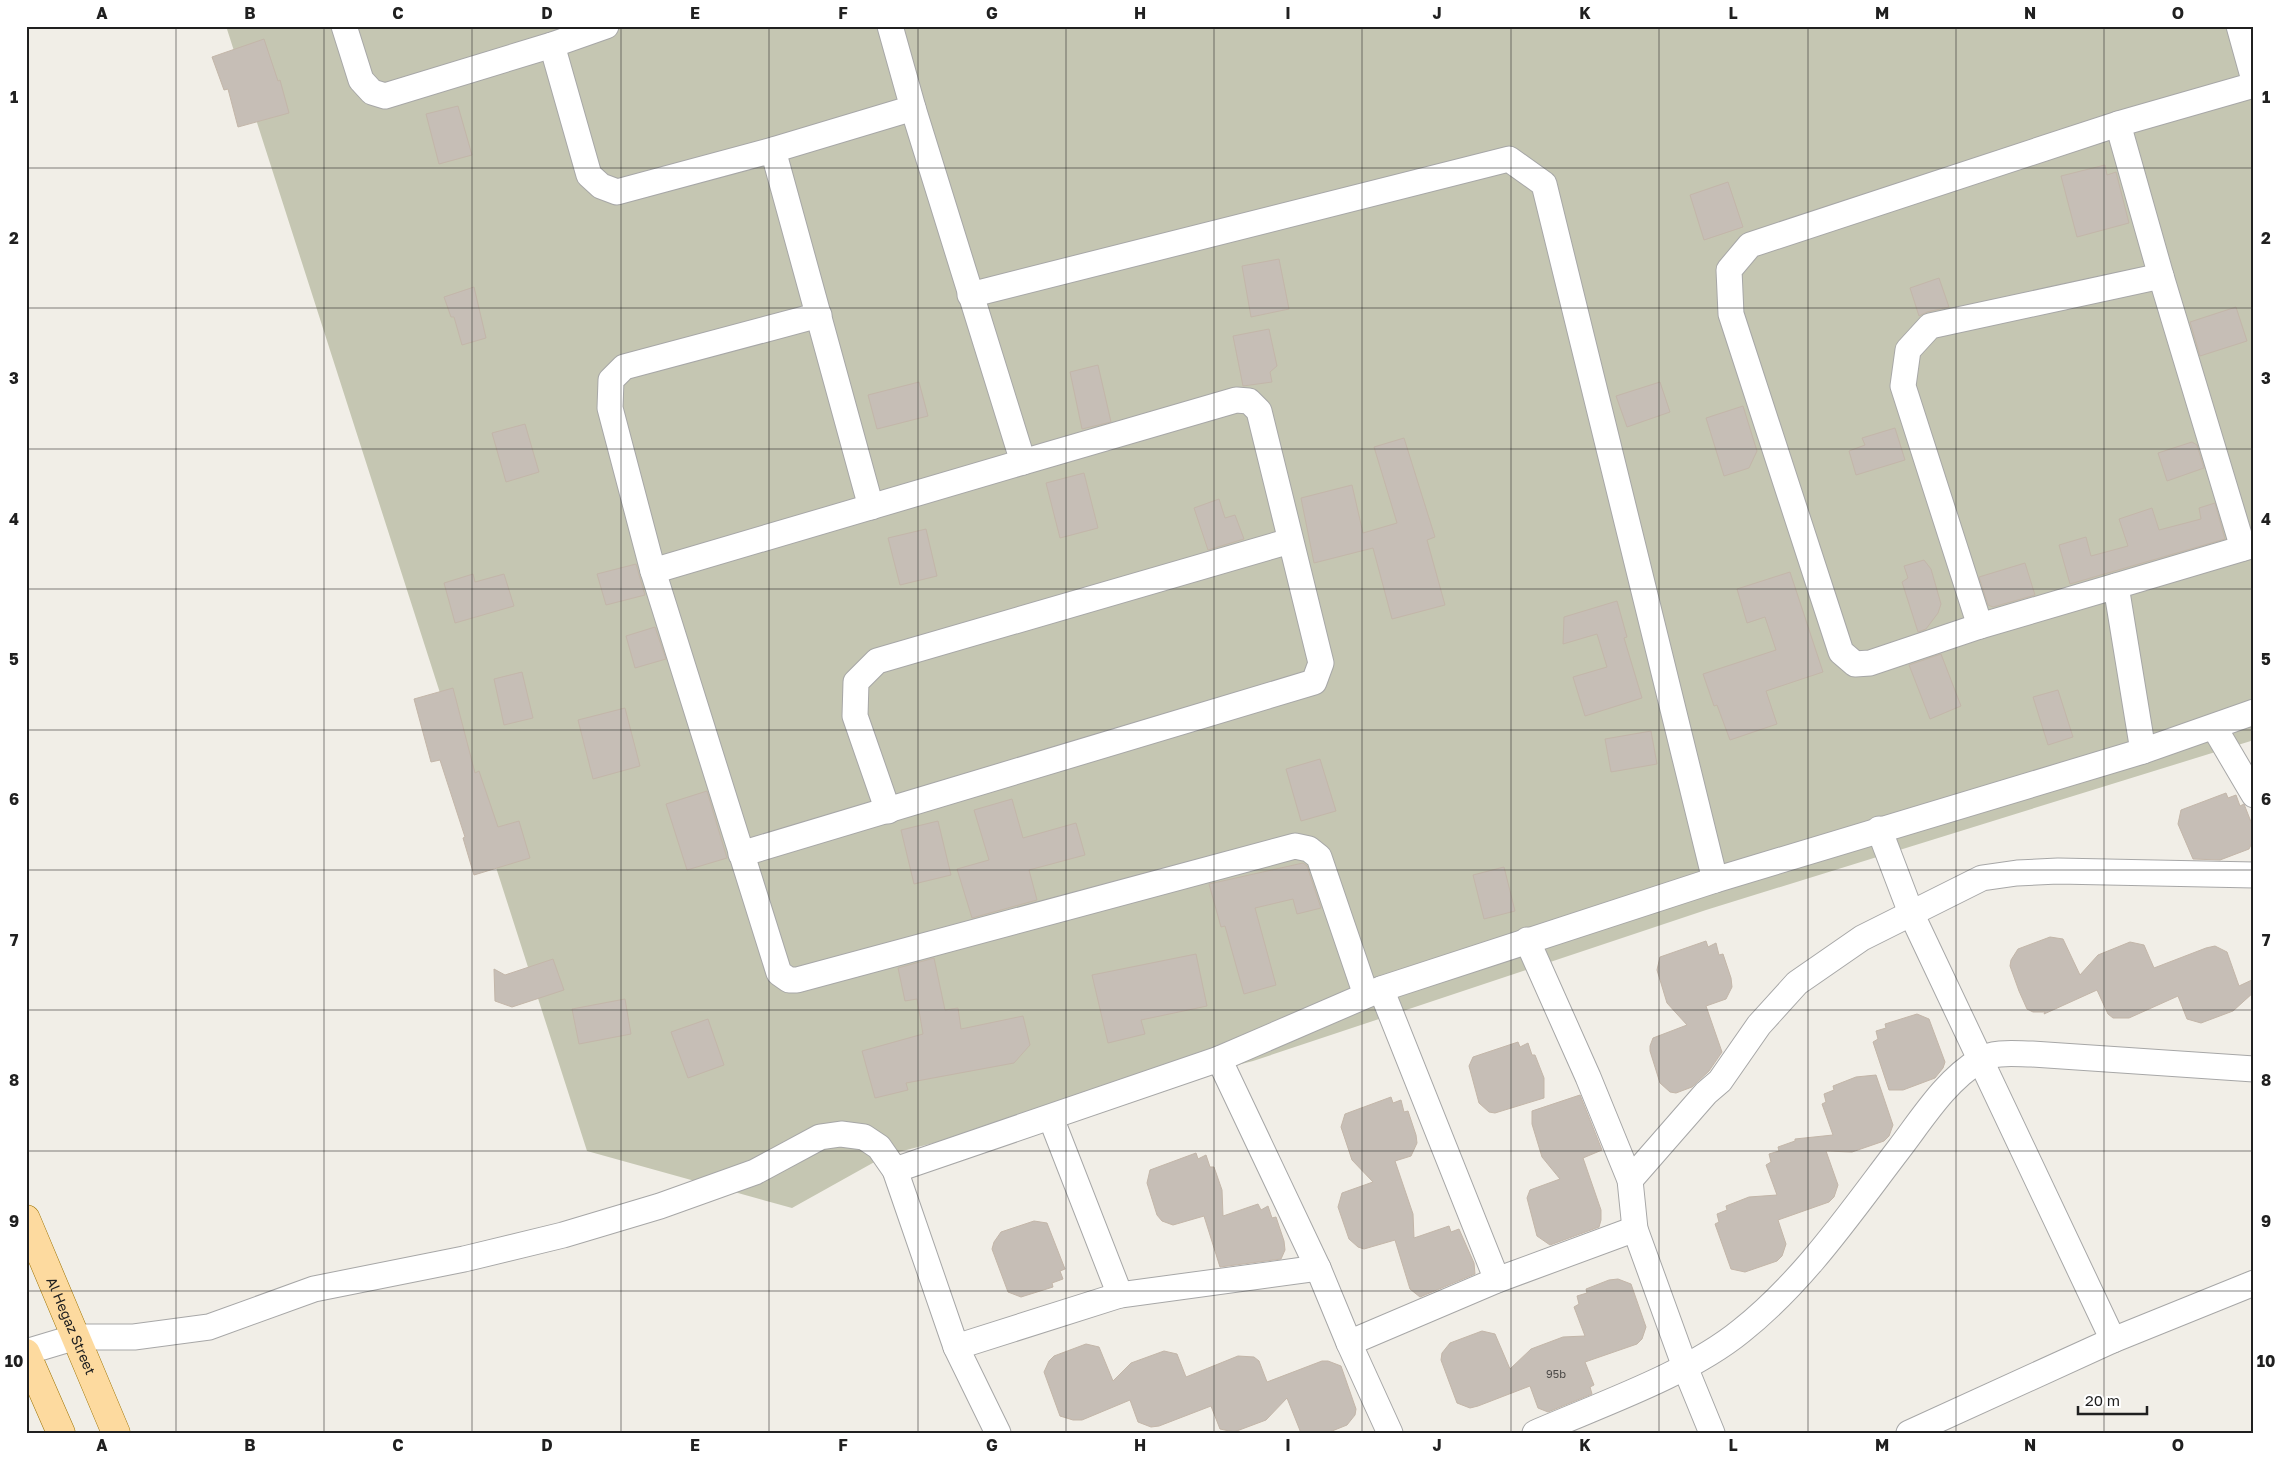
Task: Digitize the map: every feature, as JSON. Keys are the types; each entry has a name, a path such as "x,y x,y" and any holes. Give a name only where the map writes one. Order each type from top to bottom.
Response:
{"main road":[{"name":"Al Hegaz Street","path":"26,1219 116,1433"},
{"path":"26,1353 61,1433"}],"street":[{"path":"344,26 361,80 372,92 386,96 552,45 606,26"},
{"path":"890,26 970,295 1023,462"},
{"path":"2238,26 2254,80"},
{"path":"552,45 590,175 601,186 617,192 773,150 913,108"},
{"path":"2118,124 2161,276 2248,546 1980,626 1870,663 1855,664 1841,652 1731,314 1729,270 1750,245 2118,124 2254,85"},
{"path":"773,150 871,507"},
{"path":"970,295 1509,159 1528,171 1544,184 1715,880"},
{"path":"1980,626 1903,386 1908,350 1930,326 2161,276"},
{"path":"819,315 624,367 611,380 610,408 653,571 779,973 789,980 798,980 1295,846 1309,849 1319,857 1374,992 1497,1280"},
{"path":"653,571 1236,400 1249,401 1259,411 1321,663 1314,682 741,854"},
{"path":"888,811 855,716 856,682 877,661 1290,541"},
{"path":"2116,586 2143,751"},
{"path":"896,1170 1219,1059 1374,992 1527,940 1879,829 2143,751 2254,712"},
{"path":"2214,727 2254,795"},
{"path":"1879,829 1911,912 2112,1340"},
{"path":"1630,1180 1706,1093 1720,1081 1759,1025 1797,983 1862,938 1911,912 1982,878 2017,873 2058,871 2254,875"},
{"path":"1527,940 1588,1077 1630,1180 1635,1229 1685,1368 1712,1433"},
{"path":"1535,1433 1685,1368 1739,1333 1768,1308 1814,1260 1948,1086 1980,1059 2003,1054 2032,1054 2254,1070"},
{"path":"1219,1059 1318,1268 1349,1343 1390,1433"},
{"path":"1051,1118 1120,1295"},
{"path":"26,1353 76,1336 134,1337 209,1326 314,1290 464,1259 563,1235 660,1206 755,1172 820,1137 841,1134 864,1136 879,1147 896,1170 956,1347 998,1433"},
{"path":"1349,1343 1497,1280 1635,1229"},
{"path":"956,1347 1120,1295 1318,1268"},
{"path":"1909,1433 2112,1340 2254,1283"}],"shaded area":[{"path":"226,26 2254,26 2254,740 1706,910 1253,1061 887,1155 792,1208 587,1151"}],"building":[{"path":"264,39 278,81 280,80 289,113 238,127 228,89 224,90 212,57"},
{"path":"458,106 472,155 439,164 426,114"},
{"path":"2105,165 2107,175 2116,172 2129,223 2077,237 2061,176"},
{"path":"1728,182 1743,227 1704,240 1690,195"},
{"path":"1279,259 1289,309 1251,317 1242,266"},
{"path":"1939,278 1949,307 1927,312 1919,316 1910,288"},
{"path":"474,287 486,338 462,345 454,317 451,317 444,297"},
{"path":"2236,307 2247,341 2200,356 2190,322"},
{"path":"1269,329 1277,366 1270,372 1272,382 1243,386 1233,336"},
{"path":"1098,365 1111,422 1082,429 1070,372"},
{"path":"919,382 928,416 877,429 868,395"},
{"path":"1660,382 1670,412 1627,427 1616,396"},
{"path":"1743,406 1757,451 1749,468 1724,476 1706,418"},
{"path":"525,424 539,472 506,482 492,433"},
{"path":"1895,428 1905,460 1856,475 1849,451 1865,445 1862,438"},
{"path":"1404,438 1435,537 1427,540 1445,605 1392,619 1373,548 1314,563 1301,498 1352,485 1363,533 1397,523 1374,447"},
{"path":"2192,442 2197,445 2204,468 2167,481 2158,453"},
{"path":"1084,473 1098,528 1060,538 1046,483"},
{"path":"1219,499 1225,518 1235,515 1244,539 1208,550 1194,508"},
{"path":"2215,503 2225,539 2070,584 2059,545 2086,537 2091,556 2128,546 2119,519 2152,508 2159,530 2201,519 2199,508"},
{"path":"926,529 937,576 900,585 888,538"},
{"path":"1924,560 1931,569 1941,604 1938,613 1926,629 1918,632 1902,582 1908,578 1904,566"},
{"path":"2025,563 2035,595 1993,607 1988,605 1979,577"},
{"path":"636,564 645,595 606,605 597,574"},
{"path":"1790,572 1823,672 1766,691 1777,724 1730,740 1717,705 1714,706 1703,674 1776,650 1765,617 1747,623 1737,589"},
{"path":"473,574 475,582 504,574 514,606 455,623 444,583"},
{"path":"1617,601 1627,637 1624,638 1642,698 1585,716 1573,677 1607,667 1597,634 1563,644 1564,617"},
{"path":"655,627 666,659 635,668 626,636"},
{"path":"1941,654 1961,706 1930,719 1909,665"},
{"path":"522,672 533,718 504,725 494,679"},
{"path":"453,688 475,773 479,771 498,827 519,821 530,858 474,875 463,838 465,837 440,760 431,762 414,699"},
{"path":"2058,690 2073,737 2048,745 2033,697"},
{"path":"625,708 640,766 593,779 578,720"},
{"path":"1651,731 1657,764 1611,772 1605,739"},
{"path":"1320,759 1336,811 1301,821 1286,769"},
{"path":"707,791 727,858 687,870 666,804"},
{"path":"2226,793 2228,798 2236,795 2240,806 2244,804 2253,827 2252,843 2249,849 2220,860 2193,859 2178,824 2181,810"},
{"path":"1012,799 1023,838 1076,823 1085,855 1029,870 1037,900 972,918 957,869 989,860 974,810"},
{"path":"938,821 951,875 914,884 901,830"},
{"path":"1303,863 1307,866 1321,908 1297,914 1293,899 1255,908 1276,985 1244,994 1225,926 1221,927 1209,884"},
{"path":"1504,867 1515,911 1484,919 1473,875"},
{"path":"2050,937 2063,939 2080,975 2098,955 2130,942 2144,945 2154,968 2215,946 2227,952 2239,986 2254,979 2254,992 2233,1011 2201,1023 2187,1019 2178,996 2129,1018 2113,1018 2108,1014 2097,990 2044,1014 2045,1012 2033,1012 2027,1009 2019,991 2010,966 2011,960 2018,949"},
{"path":"1706,941 1708,947 1716,943 1719,955 1723,954 1731,978 1732,987 1726,999 1706,1006 1722,1052 1709,1071 1692,1087 1676,1093 1670,1092 1660,1083 1650,1046 1653,1038 1687,1025 1667,1003 1657,970 1660,957"},
{"path":"1196,954 1207,1006 1141,1020 1145,1034 1108,1043 1092,975"},
{"path":"934,958 945,1010 958,1008 961,1029 1023,1016 1030,1045 1014,1063 906,1083 908,1090 875,1098 862,1051 923,1034 917,999 905,1001 898,968"},
{"path":"553,959 564,990 512,1007 495,1001 494,969 505,975"},
{"path":"625,999 631,1034 579,1044 572,1009"},
{"path":"1917,1014 1929,1019 1945,1062 1943,1068 1935,1078 1903,1090 1889,1090 1873,1042 1878,1039 1876,1031 1886,1028 1885,1024"},
{"path":"708,1019 724,1065 688,1078 671,1032"},
{"path":"1518,1042 1520,1047 1528,1043 1532,1055 1535,1055 1544,1078 1544,1098 1495,1113 1489,1112 1479,1103 1469,1066 1473,1057"},
{"path":"1876,1075 1893,1125 1889,1136 1884,1141 1852,1152 1826,1151 1838,1185 1834,1197 1829,1202 1778,1220 1786,1244 1782,1256 1777,1261 1745,1272 1731,1269 1715,1224 1719,1222 1717,1214 1727,1210 1726,1206 1749,1197 1777,1195 1766,1165 1771,1162 1769,1154 1779,1151 1778,1147 1795,1141 1795,1139 1833,1135 1822,1104 1826,1102 1824,1094 1834,1090 1833,1086 1856,1077"},
{"path":"1580,1095 1602,1150 1583,1158 1601,1210 1601,1220 1599,1227 1550,1245 1537,1236 1527,1198 1530,1190 1560,1179 1542,1157 1532,1124 1532,1111"},
{"path":"1391,1097 1393,1103 1401,1100 1404,1112 1408,1111 1416,1135 1417,1143 1411,1156 1395,1161 1413,1214 1414,1238 1449,1226 1451,1232 1459,1229 1474,1263 1475,1274 1420,1297 1410,1289 1395,1240 1364,1249 1358,1247 1349,1239 1338,1207 1342,1193 1373,1182 1352,1160 1341,1127 1345,1114"},
{"path":"1196,1153 1198,1159 1206,1155 1210,1167 1214,1167 1222,1190 1223,1216 1258,1204 1261,1210 1268,1206 1272,1218 1276,1217 1284,1241 1285,1250 1281,1259 1220,1267 1204,1216 1173,1225 1162,1221 1157,1215 1147,1183 1150,1170"},
{"path":"1034,1221 1047,1223 1065,1269 1060,1271 1063,1279 1052,1283 1053,1287 1021,1297 1008,1292 992,1249 994,1242 1001,1232"},
{"path":"1618,1279 1631,1284 1646,1327 1642,1339 1637,1344 1585,1362 1594,1385 1590,1387 1592,1394 1548,1412 1538,1408 1530,1386 1470,1408 1457,1403 1441,1360 1442,1353 1450,1343 1482,1331 1495,1334 1510,1369 1531,1349 1563,1337 1585,1336 1574,1307 1579,1304 1577,1296 1587,1293 1586,1289 1609,1280"},
{"path":"1086,1344 1099,1347 1113,1381 1131,1363 1164,1351 1177,1354 1186,1377 1238,1356 1254,1357 1259,1361 1267,1382 1322,1361 1328,1361 1341,1366 1356,1409 1355,1415 1347,1425 1327,1433 1301,1433 1287,1398 1266,1420 1234,1432 1220,1429 1211,1406 1159,1426 1151,1427 1138,1422 1130,1400 1082,1420 1073,1420 1060,1416 1044,1372 1049,1361 1054,1356"}]}
